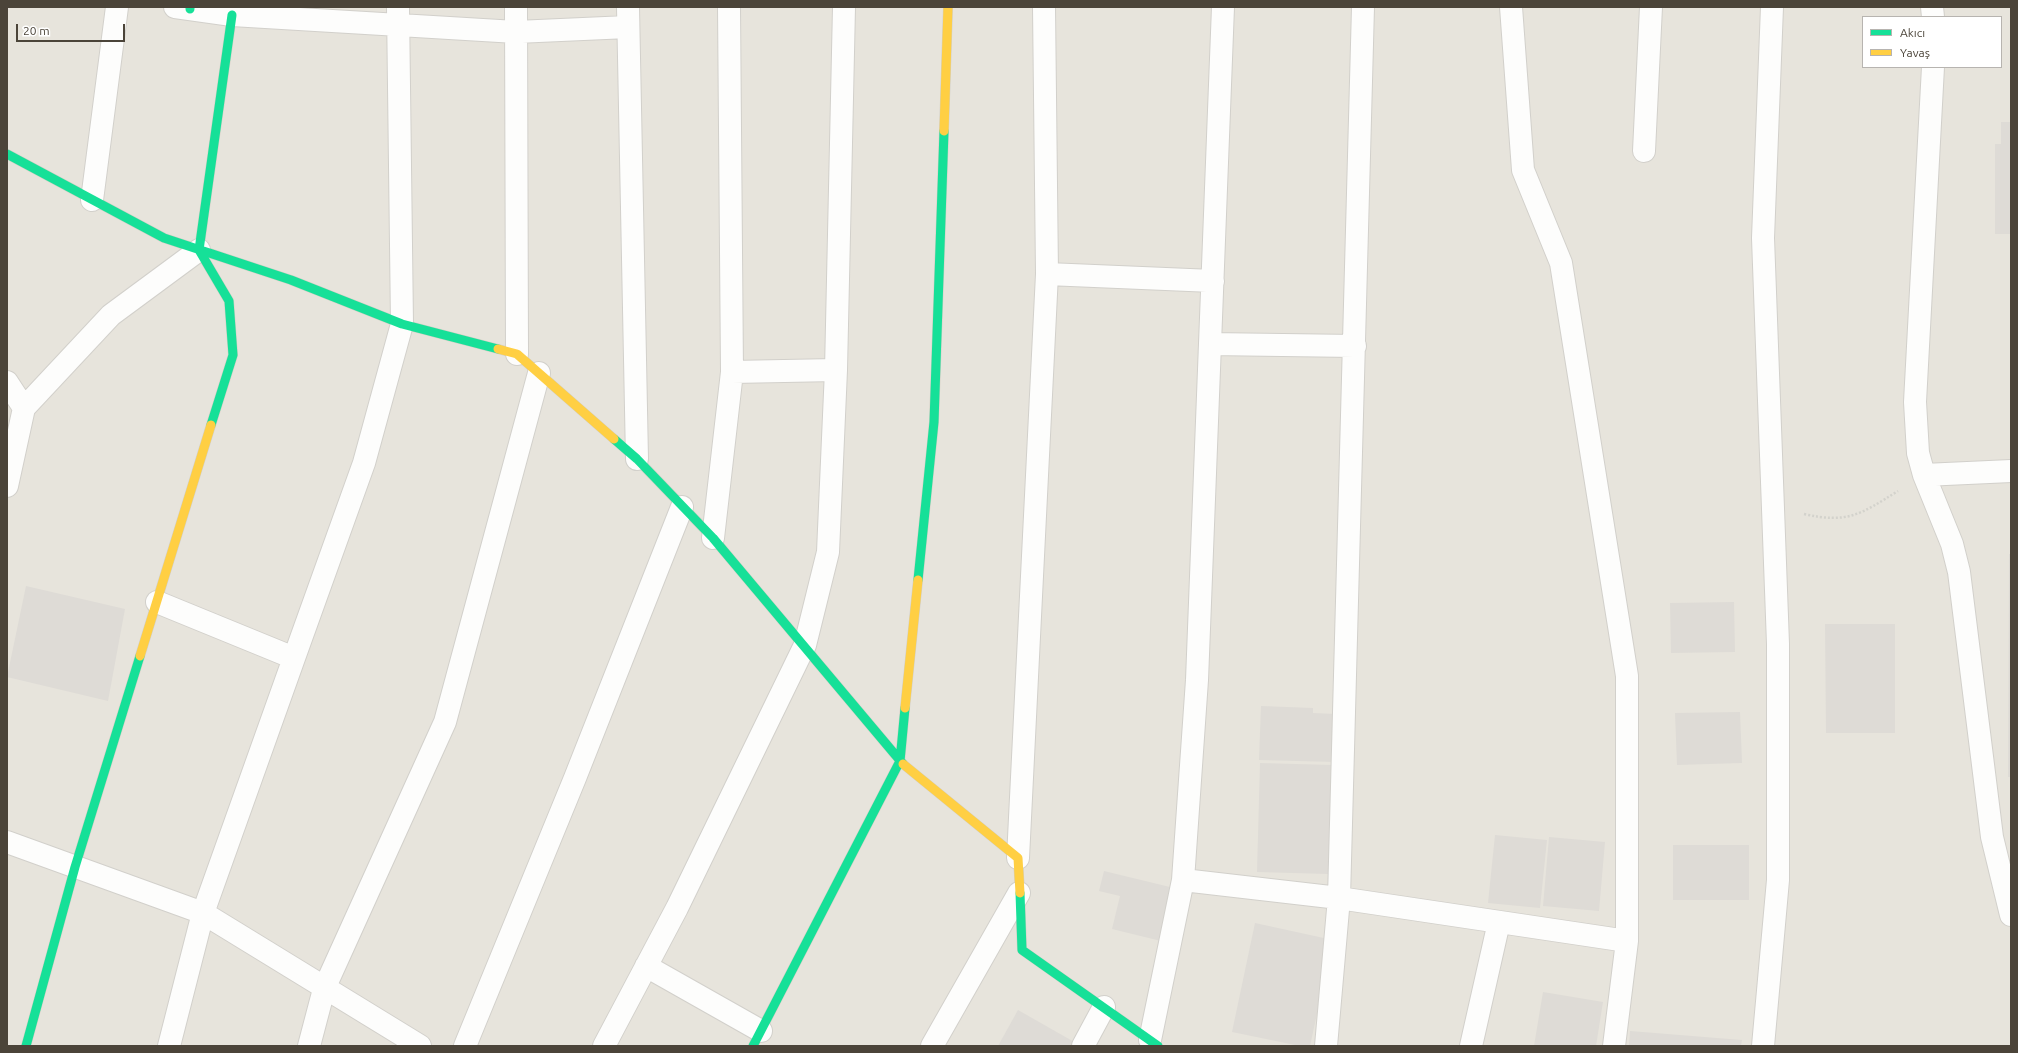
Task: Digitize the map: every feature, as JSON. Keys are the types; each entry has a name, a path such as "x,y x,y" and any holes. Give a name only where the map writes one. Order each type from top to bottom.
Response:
{"street":[{"path":"92,200 117,7"},
{"path":"516,7 517,354"},
{"path":"713,538 732,372 729,7"},
{"path":"604,1046 646,966 805,645 828,552 836,370 844,7"},
{"path":"646,966 757,1038 900,761 934,422 948,7"},
{"path":"1044,7 1046,274 1018,858 1022,950 1154,1043 1183,880 1197,680 1223,7"},
{"path":"1326,1046 1339,898 1355,346 1362,7"},
{"path":"1511,7 1523,170 1561,263 1627,676 1627,941 1614,1046"},
{"path":"1644,151 1651,7"},
{"path":"1763,1046 1778,880 1778,644 1763,238 1772,7"},
{"path":"185,8 232,15 288,13 398,16 516,32 628,17 637,459"},
{"path":"26,1046 75,867 233,355 229,301 200,250 232,15"},
{"path":"169,1046 203,913 364,462 402,324 398,16"},
{"path":"1933,68 1915,402 1918,453 1924,475 1952,544 1959,572 1992,836 2011,915"},
{"path":"7,154 164,238 291,280 402,324 517,354 637,459 713,538 805,645 900,761 1018,858"},
{"path":"7,486 24,408 111,315 200,250"},
{"path":"1046,274 1213,281"},
{"path":"1210,344 1355,346"},
{"path":"732,372 836,370"},
{"path":"309,1046 324,989 445,722 539,373"},
{"path":"7,382 24,408"},
{"path":"1924,475 2011,471"},
{"path":"465,1046 572,786 682,507"},
{"path":"157,602 294,658"},
{"path":"7,842 203,913 324,989 420,1046"},
{"path":"1183,880 1339,898 1627,941"},
{"path":"932,1046 1019,893"},
{"path":"1471,1046 1499,922"},
{"path":"1083,1046 1104,1007"}],"path":[{"path":"1772,508 1824,518 1851,516 1863,513 1924,475"}],"shaded area":[{"path":"7,7 2011,7 2011,1046 7,1046"}],"building":[{"path":"2001,122 2011,122 2011,234 1995,234 1995,144 2001,144"},
{"path":"2009,554 2011,554 2011,777 2008,777"},
{"path":"26,586 125,609 108,701 7,677"},
{"path":"1734,602 1735,652 1671,653 1670,603"},
{"path":"1825,624 1895,624 1895,733 1826,733"},
{"path":"1261,706 1313,708 1313,713 1336,714 1335,762 1259,760"},
{"path":"1740,712 1742,763 1677,765 1675,713"},
{"path":"1260,763 1332,765 1328,874 1257,872"},
{"path":"1495,835 1547,840 1540,908 1488,903"},
{"path":"1549,837 1605,842 1599,911 1543,906"},
{"path":"1673,845 1749,845 1749,900 1673,900"},
{"path":"1104,871 1174,888 1161,941 1112,929 1120,896 1099,891"},
{"path":"1255,923 1333,940 1310,1046 1300,1046 1232,1032"},
{"path":"1543,992 1603,1002 1596,1046 1534,1046"},
{"path":"1018,1010 1076,1043 1074,1046 998,1046"},
{"path":"1630,1031 1742,1040 1741,1046 1629,1046"}],"traffic: fast":[{"path":"211,425 233,355 229,301 199,250 232,15"},
{"path":"918,580 934,422 944,131"},
{"path":"7,154 164,238 291,280 402,324 498,349"},
{"path":"614,439 637,459 713,538 903,764"},
{"path":"26,1046 75,867 140,656"},
{"path":"753,1046 900,761 905,708"},
{"path":"1020,893 1022,950 1158,1046"}],"traffic: slow":[{"path":"944,131 948,7"},
{"path":"498,349 517,354 614,439"},
{"path":"140,656 211,425"},
{"path":"905,708 918,580"},
{"path":"903,764 1018,858 1020,893"}]}
